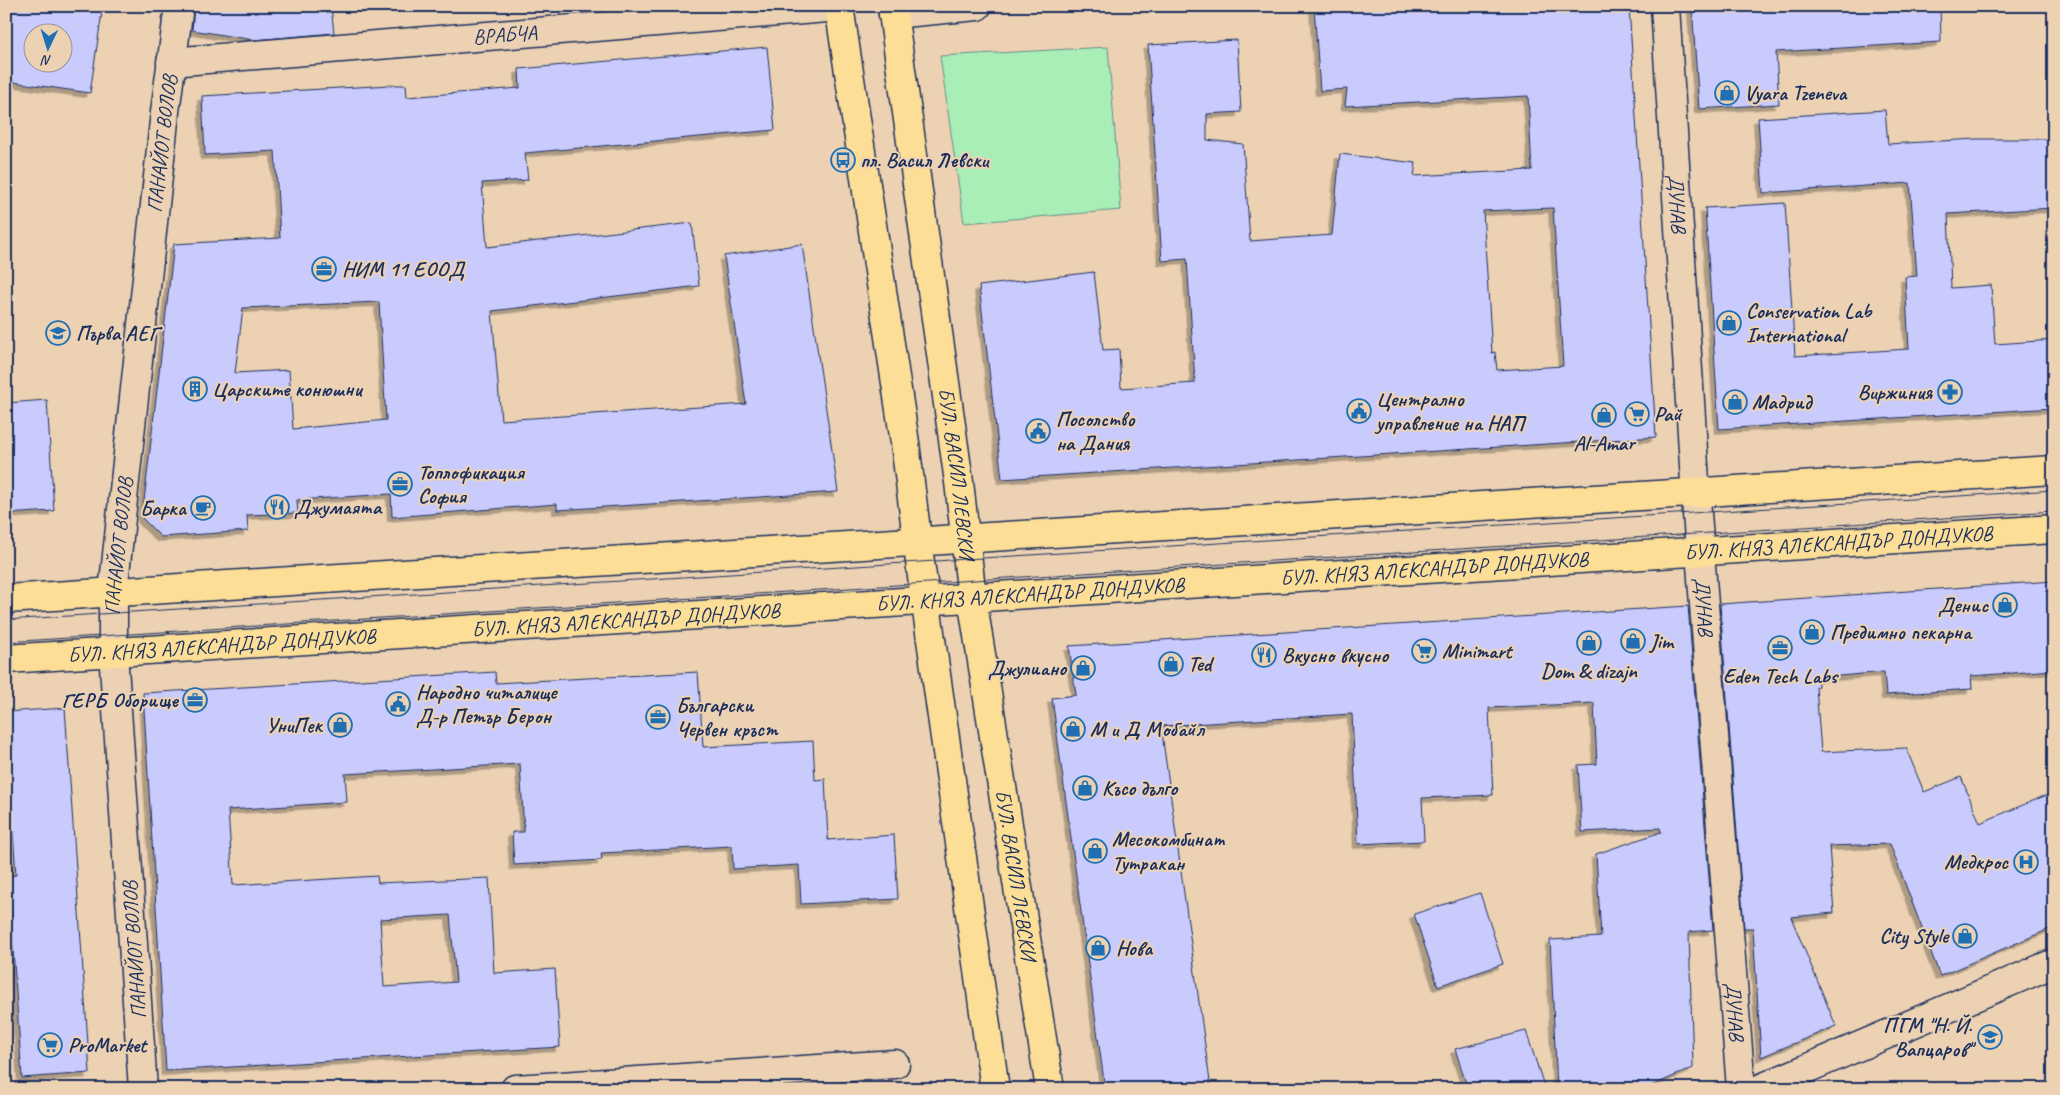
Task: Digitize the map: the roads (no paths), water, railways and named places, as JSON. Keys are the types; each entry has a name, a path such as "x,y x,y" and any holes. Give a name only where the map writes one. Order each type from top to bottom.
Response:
{"main road":[{"path":"839,7 919,542 995,1089"},
{"name":"БУЛ. ВАСИЛ ЛЕВСКИ","path":"892,10 966,539 972,598 1050,1089"},
{"path":"6,599 2054,470"},
{"name":"БУЛ. КНЯЗ АЛЕКСАНДЪР ДОНДУКОВ","path":"6,659 2054,529"}],"street":[{"name":"ПАНАЙОТ ВОЛОВ","path":"143,1089 112,652 113,592 171,62 180,6"},
{"path":"892,10 977,6"},
{"name":"ДУНАВ","path":"1665,6 1700,552 1741,1089"},
{"name":"ВРАБЧА","path":"171,62 839,7"},
{"path":"1759,1089 2054,963"},
{"path":"515,1089 895,1064"}],"tram line":[{"path":"6,620 2054,490"},
{"path":"6,642 2054,511"}],"place":[{"name":"Vyara Tzeneva","path":"1727,93"},
{"name":"пл. Васил Левски","path":"843,160"},
{"name":"НИМ 11 ЕООД","path":"324,269"},
{"name":"Conservation Lab International","path":"1729,323"},
{"name":"Първа АЕГ","path":"58,333"},
{"name":"Царските конюшни","path":"195,389"},
{"name":"Виржиния","path":"1950,392"},
{"name":"Мадрид","path":"1735,402"},
{"name":"Централно управление на НАП","path":"1359,411"},
{"name":"Рай","path":"1637,414"},
{"name":"Al-Amar","path":"1604,415"},
{"name":"Посолство на Дания","path":"1038,431"},
{"name":"Топлофикация София","path":"400,484"},
{"name":"Джумаята","path":"277,507"},
{"name":"Барка","path":"203,508"},
{"name":"Денис","path":"2005,605"},
{"name":"Предимно пекарна","path":"1812,632"},
{"name":"Jim","path":"1633,641"},
{"name":"Dom & dizajn","path":"1589,643"},
{"name":"Eden Tech Labs","path":"1780,648"},
{"name":"Minimart","path":"1424,651"},
{"name":"Вкусно вкусно","path":"1264,655"},
{"name":"Ted","path":"1171,664"},
{"name":"Джулиано","path":"1083,668"},
{"name":"ГЕРБ Оборище","path":"195,700"},
{"name":"Народно читалище Д-р Петър Берон","path":"398,704"},
{"name":"Български Червен кръст","path":"658,717"},
{"name":"УниПек","path":"340,725"},
{"name":"М и Д Мобайл","path":"1073,729"},
{"name":"Късо дълго","path":"1085,788"},
{"name":"Месокомбинат Тутракан","path":"1095,851"},
{"name":"Медкрос","path":"2026,862"},
{"name":"City Style","path":"1965,936"},
{"name":"Нова","path":"1098,948"},
{"name":"ПГМ \"Н. Й. Вапцаров\"","path":"1990,1037"},
{"name":"ProMarket","path":"50,1045"}]}
